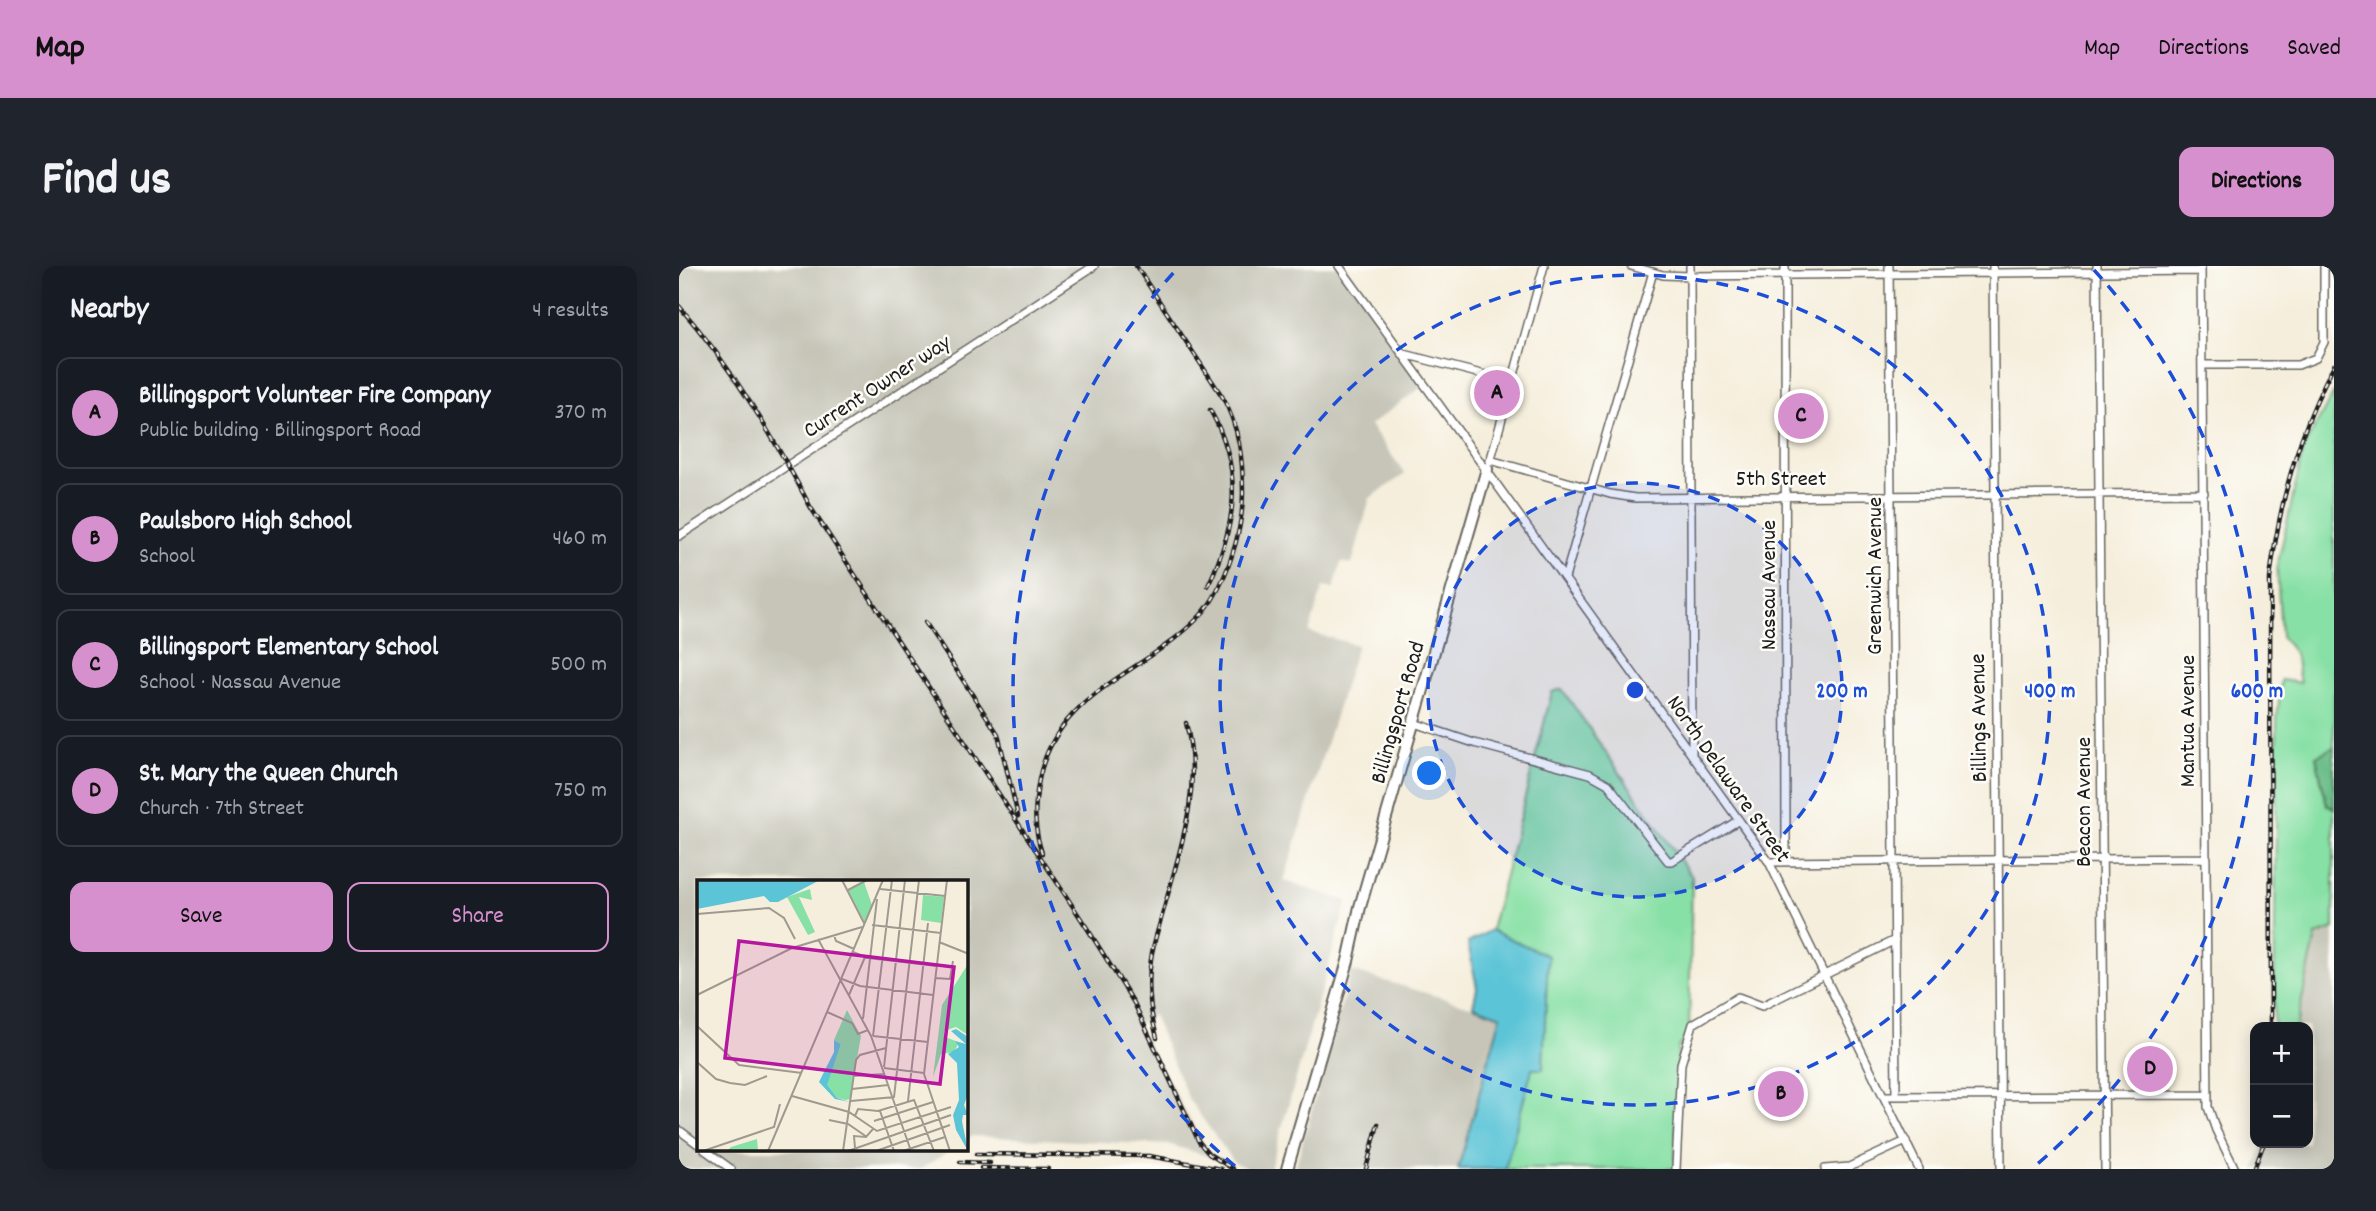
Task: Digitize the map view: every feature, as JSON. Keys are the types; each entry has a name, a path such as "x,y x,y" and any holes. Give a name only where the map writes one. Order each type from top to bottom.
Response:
{"street":[{"name":"Current Owner way","path":"679,536 1094,266"},
{"name":"North Delaware Street","path":"1339,266 1489,465 1565,578 1769,862 1919,1169"},
{"name":"Billingsport Road","path":"1287,1169 1545,266"},
{"path":"1631,266 1653,272 1690,276 1889,270 2201,269"},
{"path":"1690,266 1692,754"},
{"name":"Nassau Avenue","path":"1786,266 1786,862"},
{"path":"2203,365 2298,365 2316,358 2324,342 2324,266"},
{"name":"Beacon Avenue","path":"2097,269 2105,1169"},
{"name":"Mantua Avenue","path":"2201,269 2208,1094 2212,1120 2235,1169"},
{"name":"Greenwich Avenue","path":"1889,270 1896,1096"},
{"name":"Billings Avenue","path":"1993,270 2001,1169"},
{"path":"1565,578 1653,272"},
{"path":"1403,354 1512,382"},
{"name":"5th Street","path":"1489,465 1635,498 2204,493"},
{"path":"1414,723 1474,743 1590,774 1608,784 1664,859 1672,861 1739,820"},
{"path":"1769,862 2207,858"},
{"path":"1676,1169 1681,1064 1693,1024 1738,998 1762,1006 1895,940"},
{"path":"1883,1096 2208,1094"},
{"path":"679,1130 697,1143"},
{"path":"1825,1169 1849,1167 1906,1141"},
{"path":"708,1152 731,1169"}],"shaded area":[{"path":"679,266 1342,266 1426,384 1370,425 1405,474 1370,498 1352,564 1341,562 1334,589 1323,587 1309,632 1357,645 1284,881 1347,901 1270,1169 1248,1169 1234,1162 1189,1100 1153,1015 1137,1025 1211,1157 1171,1145 972,1136 968,1139 968,880 697,880 697,1152 948,1152 921,1169 679,1169"},
{"path":"2334,929 2334,1169 2255,1169 2262,1148 2313,1148 2313,1022 2297,1022 2316,936"},
{"path":"1351,971 1501,1015 1458,1169 1295,1169"}],"green space":[{"path":"2334,392 2334,747 2316,757 2327,805 2334,808 2334,929 2316,936 2297,1022 2274,1022 2277,720 2281,680 2300,683 2295,654 2281,636 2277,567 2304,447"},
{"path":"1562,689 1692,877 1689,1034 1678,1047 1675,1169 1505,1169 1532,1069 1543,1069 1491,930 1552,692"},
{"path":"2334,747 2334,808 2327,805 2316,756"}],"water":[{"path":"1491,930 1548,956 1543,1069 1532,1069 1505,1169 1458,1169 1501,1016 1473,1006 1477,988 1468,943"}],"railway":[{"path":"1042,853 1035,819 1038,785 1047,754 1061,728 1103,688 1152,655 1199,617 1217,592 1231,559 1240,525 1242,467 1239,443 1228,408 1136,266"},
{"path":"679,306 717,353 751,404 811,508 1134,1003 1199,1142 1209,1154 1233,1169"},
{"path":"2271,1022 2270,579 2279,523 2300,442 2334,365"},
{"path":"1208,586 1225,541 1233,497 1228,454 1210,410"},
{"path":"925,622 998,734 1018,816"},
{"path":"1157,1038 1149,979 1152,953 1176,865 1191,795 1191,747 1186,723"},
{"path":"1366,1169 1378,1124"},
{"path":"2254,1169 2262,1148"},
{"path":"976,1154 1149,1156 1221,1169"},
{"path":"960,1162 990,1163"},
{"path":"981,1168 1048,1169"}],"place":[{"name":"Billingsport Volunteer Fire Company","path":"1497,393"},
{"name":"Billingsport Elementary School","path":"1801,416"},
{"name":"St. Mary the Queen Church","path":"2150,1069"},
{"name":"Paulsboro High School","path":"1781,1094"}]}
